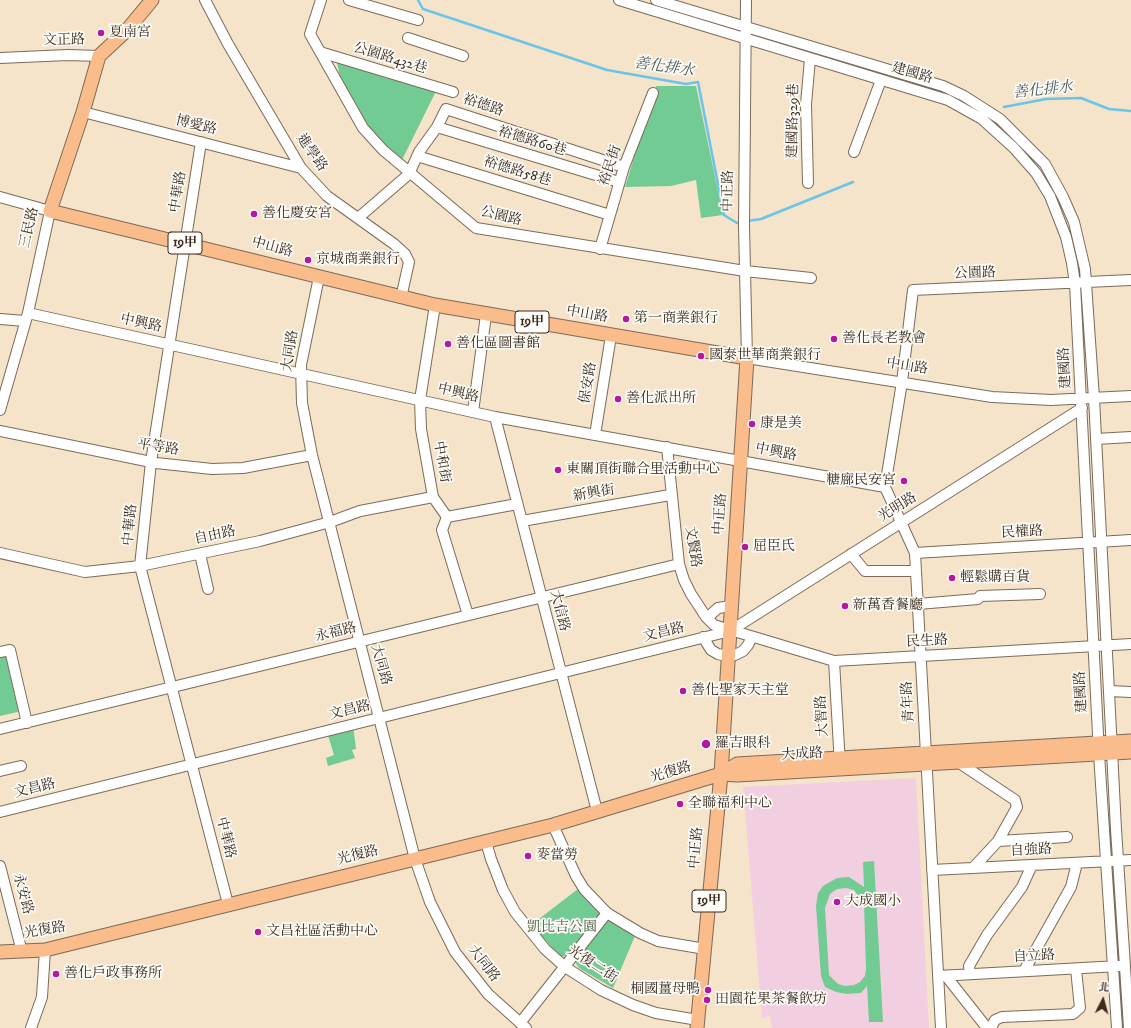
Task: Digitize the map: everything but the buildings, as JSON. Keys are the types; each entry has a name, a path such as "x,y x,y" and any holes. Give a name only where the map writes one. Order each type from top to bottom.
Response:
{"main road":[{"name":"文正路","path":"99,56 127,30 152,0"},
{"name":"三民路","path":"50,211 83,112 99,56"},
{"name":"中山路","path":"50,211 185,243 401,298 486,315 746,358"},
{"name":"中正路","path":"698,1024 721,774 746,358"},
{"name":"大成路","path":"926,759 958,762 1105,748 1131,741"},
{"name":"大成路","path":"721,774 737,775 840,764 1105,748 1131,752"},
{"name":"光復路","path":"0,952 45,950 486,842 553,825 721,774"}],"street":[{"name":"進學路","path":"205,0 228,44 301,168 327,196 405,254 409,262 401,298"},
{"name":"公園路","path":"321,0 310,34 363,128 383,150 409,174 444,200 476,228 745,271 811,278"},
{"path":"349,0 418,20"},
{"name":"建國路","path":"619,0 747,40 937,96 982,119 1027,162 1050,196 1066,237 1075,284 1093,646 1118,860 1128,966 1129,1028"},
{"name":"建國路","path":"656,0 942,86 983,107 992,113 1045,164 1074,222 1085,269 1102,542 1109,691 1105,748 1106,861 1116,1028"},
{"name":"中正路","path":"746,0 747,40 744,222 746,358"},
{"path":"408,38 463,56"},
{"name":"公園路432巷","path":"320,52 453,92"},
{"name":"文正路","path":"0,58 68,55 99,56"},
{"name":"建國路329巷","path":"808,183 806,104 810,59"},
{"path":"854,152 881,80"},
{"name":"裕民街","path":"600,249 624,167 653,93"},
{"name":"裕德路","path":"358,218 409,174 417,156 437,128 446,109 624,167"},
{"name":"博愛路","path":"83,112 301,168"},
{"name":"裕德路60巷","path":"437,128 619,182"},
{"name":"中華路","path":"201,142 151,462 140,566 228,904"},
{"name":"裕德路58巷","path":"417,156 610,215"},
{"name":"中山路","path":"0,197 50,211"},
{"name":"三民路","path":"0,410 27,317 50,211"},
{"name":"大同路","path":"319,277 300,373 302,403 312,455 330,522 358,642 380,718 415,859 430,902 455,952 488,994 523,1026"},
{"name":"公園路","path":"902,382 913,290 1075,284 1131,280"},
{"name":"中和街","path":"435,305 420,400 421,428 433,497 447,517"},
{"path":"473,412 486,315"},
{"name":"中興路","path":"0,319 27,317 169,344 495,417 885,487"},
{"name":"保安路","path":"595,435 612,336"},
{"name":"中山路","path":"746,358 992,397 1082,403 1094,398 1131,396"},
{"path":"885,487 902,382"},
{"name":"光明路","path":"730,631 901,522 1082,403"},
{"name":"大信路","path":"495,417 597,811"},
{"name":"平等路","path":"0,431 151,462 212,469 255,466 312,455"},
{"path":"1096,439 1131,437"},
{"name":"文賢路","path":"667,447 670,496 678,564 684,580 706,618 714,625 730,631"},
{"name":"青年路","path":"885,487 915,553 932,870 942,976 941,1028"},
{"name":"新興街","path":"522,521 670,496"},
{"name":"自由路","path":"0,553 85,572 140,566 260,541 330,522 360,511 433,497"},
{"path":"468,615 442,530 447,517 518,504"},
{"name":"民權路","path":"915,553 1131,540"},
{"path":"200,554 208,589"},
{"path":"851,554 865,571 916,571"},
{"name":"永福路","path":"0,729 678,564"},
{"path":"918,604 978,599 980,596 1040,594"},
{"path":"706,618 718,608 731,606"},
{"name":"民生路","path":"730,631 834,661 1131,644"},
{"name":"文昌路","path":"0,812 730,631"},
{"path":"704,637 708,647 714,652 728,656 743,651 752,637"},
{"path":"0,652 10,650 27,723"},
{"name":"大智路","path":"834,661 840,764"},
{"path":"1109,691 1131,692"},
{"path":"958,762 1015,800 1017,808 998,841 973,868"},
{"path":"0,771 21,766"},
{"path":"553,825 567,858 584,889 607,913 640,933 658,941 705,950"},
{"path":"998,841 1067,837"},
{"name":"光復二街","path":"486,842 503,890 515,912 545,949 565,967 601,990 633,1005 656,1013 698,1024"},
{"name":"自強路","path":"932,870 1131,860"},
{"path":"1024,971 1071,887 1077,863"},
{"path":"970,974 969,966 987,935 1022,887 1032,865"},
{"name":"永安路","path":"0,866 22,952"},
{"path":"523,1026 565,967 607,913"},
{"path":"31,1028 42,997 45,950"},
{"name":"自立路","path":"942,976 1128,966"},
{"path":"991,1028 995,1020 1002,1017 1073,1014 1080,1008 1076,969"},
{"path":"942,976 987,1028"}],"shaded area":[{"name":"大成國小","path":"916,778 929,1028 772,1028 770,1016 762,1018 743,787"}],"green space":[{"path":"337,62 439,85 402,160 388,151 371,133 341,83"},
{"path":"656,86 696,86 723,215 701,218 696,180 671,186 625,187"},
{"path":"9,653 22,711 0,716 0,656"},
{"path":"353,725 356,749 352,750 355,758 328,766 326,758 334,755 327,732"},
{"path":"874,861 883,1022 869,1022 867,986 861,993 847,994 836,992 825,987 821,976 816,906 818,893 823,886 837,878 849,877 864,887 863,862","holes":["846,888 854,890 864,904 866,969 865,976 860,982 854,985 845,986 838,984 829,975 825,908 830,894 837,889"]},
{"name":"凱比吉公園","path":"578,889 598,909 600,915 568,955 561,957 531,925"},
{"path":"608,918 637,931 613,988 579,968 575,962"}],"waterway":[{"name":"善化排水","path":"418,0 423,9 607,70 686,84 698,82 724,215 737,223 742,222"},
{"name":"善化排水","path":"1004,107 1046,99 1081,98 1109,109 1131,111"},
{"name":"善化排水","path":"747,221 761,219 853,182"}],"place":[{"name":"夏南宮","path":"101,33"},
{"name":"善化慶安宮","path":"254,214"},
{"name":"京城商業銀行","path":"308,260"},
{"name":"第一商業銀行","path":"626,319"},
{"name":"善化長老教會","path":"834,339"},
{"name":"善化區圖書館","path":"448,344"},
{"name":"國泰世華商業銀行","path":"701,356"},
{"name":"善化派出所","path":"618,399"},
{"name":"康是美","path":"752,424"},
{"name":"東關頂街聯合里活動中心","path":"558,470"},
{"name":"糖廍民安宮","path":"904,481"},
{"name":"屈臣氏","path":"745,547"},
{"name":"輕鬆購百貨","path":"952,578"},
{"name":"新萬香餐廳","path":"845,606"},
{"name":"善化聖家天主堂","path":"683,691"},
{"name":"羅吉眼科","path":"706,744"},
{"name":"全聯福利中心","path":"680,804"},
{"name":"麥當勞","path":"528,856"},
{"name":"大成國小","path":"837,902"},
{"name":"文昌社區活動中心","path":"258,932"},
{"name":"善化戶政事務所","path":"56,974"},
{"name":"桐國薑母鴨","path":"708,990"},
{"name":"田園花果茶餐飲坊","path":"707,1000"}]}
